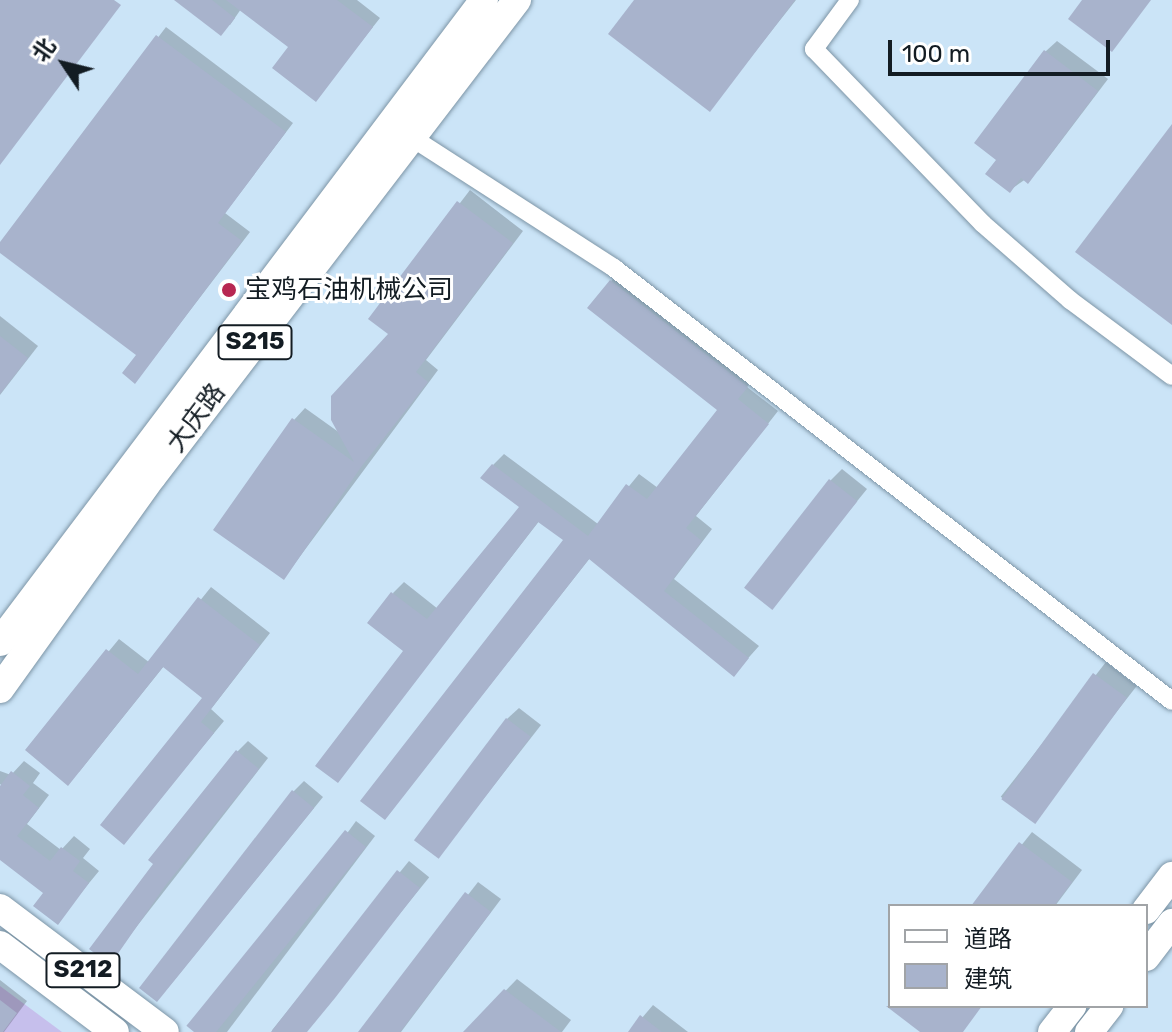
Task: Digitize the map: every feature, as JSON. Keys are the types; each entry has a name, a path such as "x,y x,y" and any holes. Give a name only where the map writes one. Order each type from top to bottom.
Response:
{"main road":[{"name":"大庆路","path":"0,642 484,0"},
{"name":"大庆路","path":"0,689 152,477 517,0"},
{"path":"1148,907 1172,876"},
{"name":"S212","path":"0,908 165,1032"},
{"path":"1148,954 1172,923"},
{"name":"S212","path":"0,945 115,1032"},
{"path":"1052,1032 1070,1008"},
{"path":"1089,1032 1107,1008"}],"street":[{"path":"850,0 814,49 983,224 1070,300 1172,376"},
{"path":"411,137 614,268 1172,701"}],"shaded area":[{"path":"0,986 62,1032 0,1032"}],"building":[{"path":"0,0 114,0 121,5 0,165"},
{"path":"174,0 212,0 235,18 221,36"},
{"path":"226,0 337,0 373,27 316,102 272,68 288,47"},
{"path":"634,0 795,0 710,112 608,34"},
{"path":"1082,0 1151,0 1112,52 1068,19"},
{"path":"156,35 286,132 218,223 242,241 135,384 122,373 136,355 0,253 0,242"},
{"path":"1044,50 1098,91 1028,184 1021,178 1010,193 985,174 996,160 974,143"},
{"path":"1172,124 1172,325 1075,252"},
{"path":"457,201 513,243 416,372 428,382 361,467 284,580 213,530 292,418 354,462 331,420 331,396 388,334 368,319"},
{"path":"610,280 748,387 738,399 769,424 686,528 702,541 664,591 749,658 734,677 589,559 385,820 360,801 563,540 538,522 338,783 315,766 403,651 367,623 391,592 427,619 519,507 480,478 492,464 588,536 626,484 647,499 717,410 587,308"},
{"path":"0,336 28,358 0,394"},
{"path":"829,479 857,501 772,610 744,588"},
{"path":"198,597 260,645 201,722 214,733 124,845 100,825 202,698 163,667 68,786 25,750 106,649 138,674"},
{"path":"1093,673 1127,698 1035,824 1001,799"},
{"path":"506,718 531,737 439,859 414,840"},
{"path":"236,750 259,769 165,886 110,965 89,949 153,864 148,860"},
{"path":"11,771 30,786 23,795 39,808 17,836 50,861 61,847 80,861 73,871 89,883 58,925 33,906 43,893 0,860 0,786"},
{"path":"292,790 314,808 157,1002 139,988"},
{"path":"345,830 366,847 216,1032 194,1032 186,1026"},
{"path":"1019,842 1072,882 1056,904 972,904"},
{"path":"397,870 420,888 335,998 307,1032 271,1032"},
{"path":"465,892 491,912 400,1032 358,1032"},
{"path":"504,989 561,1032 463,1032"},
{"path":"0,1000 17,1013 3,1032 0,1032"},
{"path":"889,1008 981,1008 963,1032 920,1032"},
{"path":"640,1015 662,1032 628,1032"}],"place":[{"name":"宝鸡石油机械公司","path":"229,290"}]}
